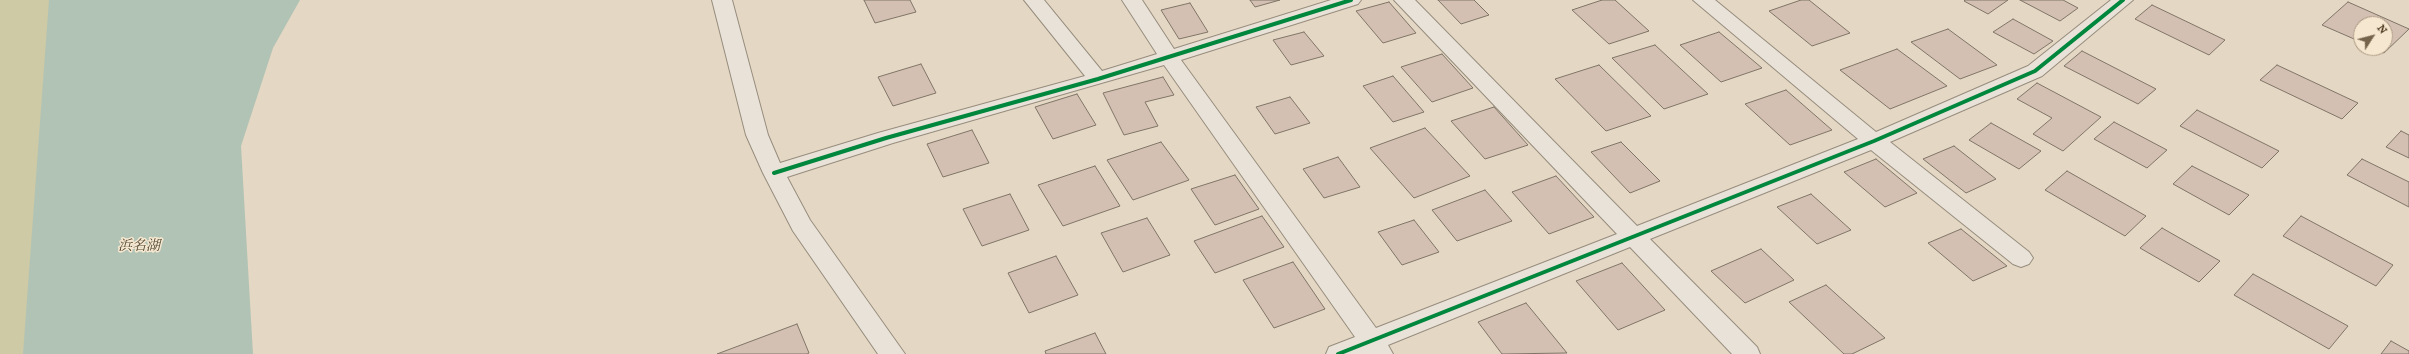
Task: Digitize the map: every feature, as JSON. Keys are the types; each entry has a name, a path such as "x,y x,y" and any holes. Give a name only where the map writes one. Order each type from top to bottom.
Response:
{"street":[{"path":"722,0 757,135 774,173 801,225 877,336 892,354"},
{"path":"1034,0 1098,79"},
{"path":"1132,0 1168,57 1376,347"},
{"path":"774,173 886,138 1098,79 1351,0"},
{"path":"1404,0 1748,354"},
{"path":"1704,0 1874,142 2021,258"},
{"path":"1338,354 1376,347 1634,237 1874,142 2035,71 2122,0"}],"shaded area":[{"path":"0,0 82,0 42,354 0,354"}],"water":[{"name":"浜名湖","path":"49,0 300,0 273,48 241,146 253,354 23,354"}],"building":[{"path":"864,0 910,0 916,12 875,23"},
{"path":"1250,0 1280,0 1255,7"},
{"path":"1438,0 1474,0 1489,15 1461,24"},
{"path":"1602,0 1615,0 1649,31 1609,44 1572,10"},
{"path":"1801,0 1809,0 1850,33 1812,46 1769,11"},
{"path":"2008,0 1988,14 1964,1"},
{"path":"2020,0 2063,0 2078,8 2060,21"},
{"path":"1389,2 1416,33 1383,43 1356,11"},
{"path":"2348,2 2380,16 2353,16 2353,39 2322,25"},
{"path":"1190,3 1208,32 1179,39 1161,10"},
{"path":"2152,5 2225,40 2209,55 2135,19"},
{"path":"2013,19 2053,41 2034,54 1993,32"},
{"path":"2393,22 2409,29 2393,44"},
{"path":"1948,29 1997,65 1960,79 1911,42"},
{"path":"1304,32 1324,56 1291,65 1273,40"},
{"path":"1719,32 1762,68 1721,82 1680,45"},
{"path":"1655,45 1708,94 1664,109 1612,58"},
{"path":"1897,49 1947,86 1890,109 1840,70"},
{"path":"2082,51 2156,89 2138,104 2064,66"},
{"path":"1442,54 1473,88 1432,102 1401,67"},
{"path":"921,64 936,93 893,106 878,77"},
{"path":"1599,65 1651,116 1606,131 1555,79"},
{"path":"2277,65 2358,103 2342,119 2260,80"},
{"path":"1393,76 1424,112 1393,122 1363,86"},
{"path":"1163,77 1174,95 1145,102 1158,126 1124,135 1103,93"},
{"path":"2037,83 2101,117 2063,151 2033,134 2052,118 2017,99"},
{"path":"1786,90 1832,130 1790,145 1745,104"},
{"path":"1077,94 1096,125 1053,139 1035,107"},
{"path":"1290,97 1310,123 1275,134 1256,107"},
{"path":"1494,107 1528,145 1485,159 1451,121"},
{"path":"2197,110 2279,151 2262,168 2180,126"},
{"path":"2114,122 2167,150 2147,168 2094,139"},
{"path":"1991,123 2041,151 2019,169 1969,140"},
{"path":"1425,128 1470,176 1414,198 1370,148"},
{"path":"972,130 989,163 943,177 927,144"},
{"path":"2401,131 2409,135 2409,158 2386,147"},
{"path":"1161,142 1189,180 1133,200 1107,160"},
{"path":"1621,142 1660,181 1630,193 1591,152"},
{"path":"1954,146 1996,179 1966,193 1923,159"},
{"path":"1338,157 1360,187 1324,198 1303,169"},
{"path":"1876,159 1917,193 1885,207 1844,172"},
{"path":"2362,159 2409,182 2409,207 2347,175"},
{"path":"1095,166 1120,206 1063,226 1038,185"},
{"path":"2192,166 2249,195 2229,215 2173,184"},
{"path":"2067,171 2146,216 2125,236 2045,190"},
{"path":"1235,175 1259,209 1215,225 1191,189"},
{"path":"1556,176 1594,217 1549,234 1512,192"},
{"path":"1485,190 1512,221 1457,241 1432,210"},
{"path":"1010,194 1029,230 982,246 963,209"},
{"path":"1811,194 1851,230 1817,244 1777,207"},
{"path":"1262,216 1284,247 1215,273 1194,241"},
{"path":"2301,216 2393,265 2376,286 2283,236"},
{"path":"1147,218 1170,255 1123,272 1101,233"},
{"path":"1414,220 1439,252 1402,265 1378,232"},
{"path":"2162,228 2220,261 2199,282 2140,248"},
{"path":"1961,229 2007,266 1973,281 1928,243"},
{"path":"1761,249 1794,280 1745,303 1711,271"},
{"path":"1056,256 1078,295 1029,313 1008,273"},
{"path":"1293,262 1325,309 1274,328 1243,280"},
{"path":"1622,263 1665,310 1618,330 1576,281"},
{"path":"2253,274 2348,326 2329,349 2234,295"},
{"path":"1826,285 1885,338 1852,354 1844,354 1789,302"},
{"path":"1526,303 1567,353 1502,354 1478,322"},
{"path":"797,324 809,353 807,354 717,354"},
{"path":"1095,333 1106,354 1046,354 1045,351"},
{"path":"2391,341 2409,351 2409,354 2381,354"}],"cycle path":[{"path":"774,173 886,138 1098,79 1351,0"},
{"path":"1338,354 1874,141 2035,71 2123,0"}]}
